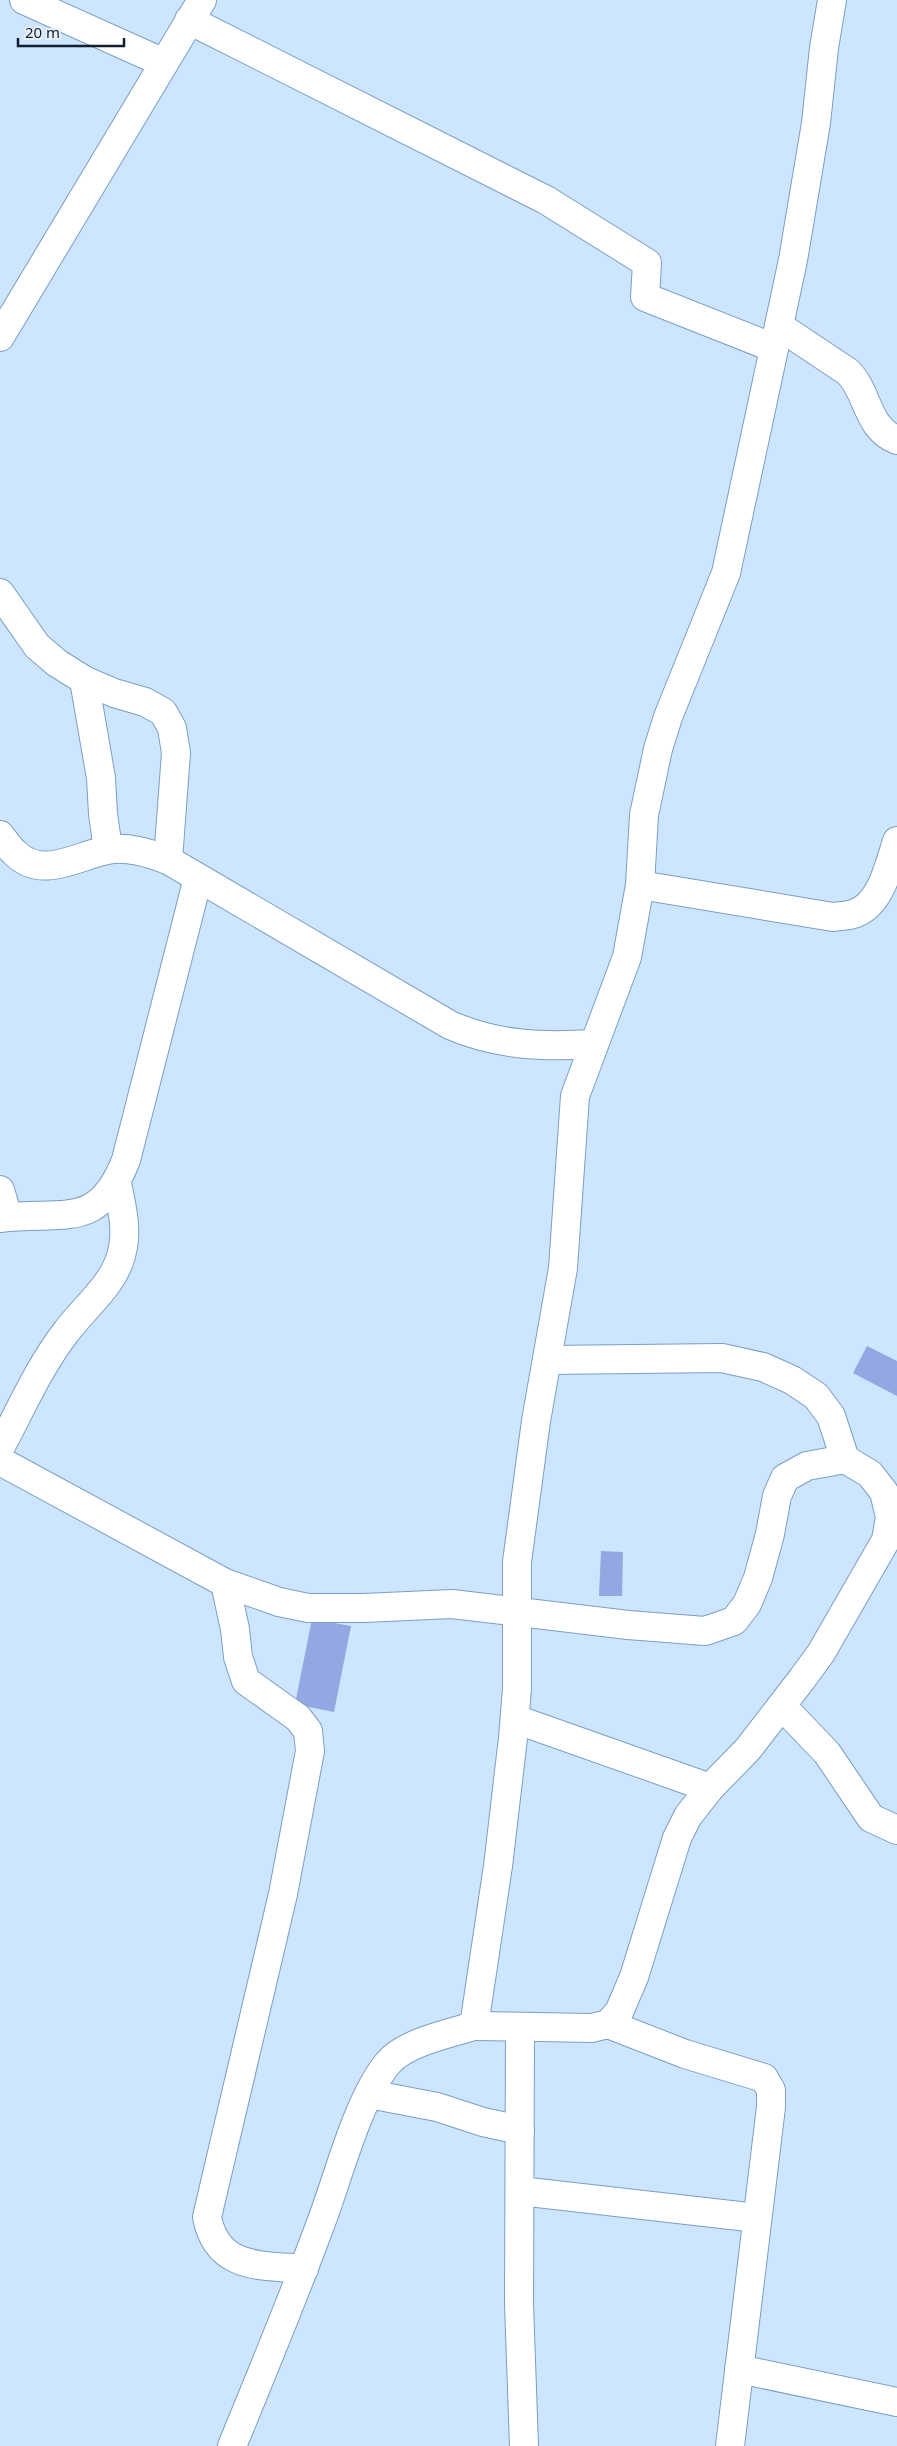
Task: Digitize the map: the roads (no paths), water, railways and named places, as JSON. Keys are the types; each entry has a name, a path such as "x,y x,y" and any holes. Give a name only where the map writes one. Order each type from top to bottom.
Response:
{"street":[{"path":"24,0 164,63"},
{"path":"474,2026 498,1866 514,1719 517,1655 515,1610 517,1562 547,1360 563,1268 575,1096 627,957 640,885 644,815 650,776 668,718 726,573 794,260 811,156 832,0"},
{"path":"0,338 196,10 546,200 647,263 645,298 777,337 848,372 858,382 867,410 879,428 897,440"},
{"path":"0,593 37,646 57,663 84,680 114,693 145,702 163,712 172,728 176,753 168,860"},
{"path":"84,680 101,778 108,850"},
{"path":"0,835 16,854 32,864 53,866 108,850 141,851 168,860 450,1025 486,1038 551,1046 594,1044"},
{"path":"640,885 833,917 855,914 872,901 883,882 897,841"},
{"path":"0,1190 4,1218 66,1215 88,1210 106,1198 117,1183 126,1160 198,878"},
{"path":"0,1448 49,1357 66,1331 115,1272 124,1248 124,1218 117,1183"},
{"path":"232,2446 304,2269 369,2094 389,2062 411,2047 435,2037 474,2026 592,2028 608,2024 619,2012 634,1977 677,1838 688,1816 710,1788 748,1749 821,1653 886,1540 890,1517 884,1492 870,1474 845,1458 831,1416 816,1396 792,1380 763,1367 722,1358 547,1360"},
{"path":"0,1461 225,1583 279,1602 308,1608 364,1608 452,1604 515,1610 628,1625 705,1631 734,1620 747,1604 758,1578 770,1534 777,1496 785,1478 807,1466 845,1458"},
{"path":"225,1583 235,1629 238,1657 246,1681 298,1718 308,1731 310,1751 283,1894 207,2217 211,2236 227,2255 247,2263 304,2269"},
{"path":"782,1706 828,1753 870,1818 897,1830"},
{"path":"514,1719 710,1788"},
{"path":"608,2024 684,2054 764,2078 771,2090 771,2106 730,2446"},
{"path":"520,2028 519,2304 524,2446"},
{"path":"369,2094 438,2106 483,2122 520,2130"},
{"path":"520,2191 757,2218"},
{"path":"739,2369 897,2402"}]}
